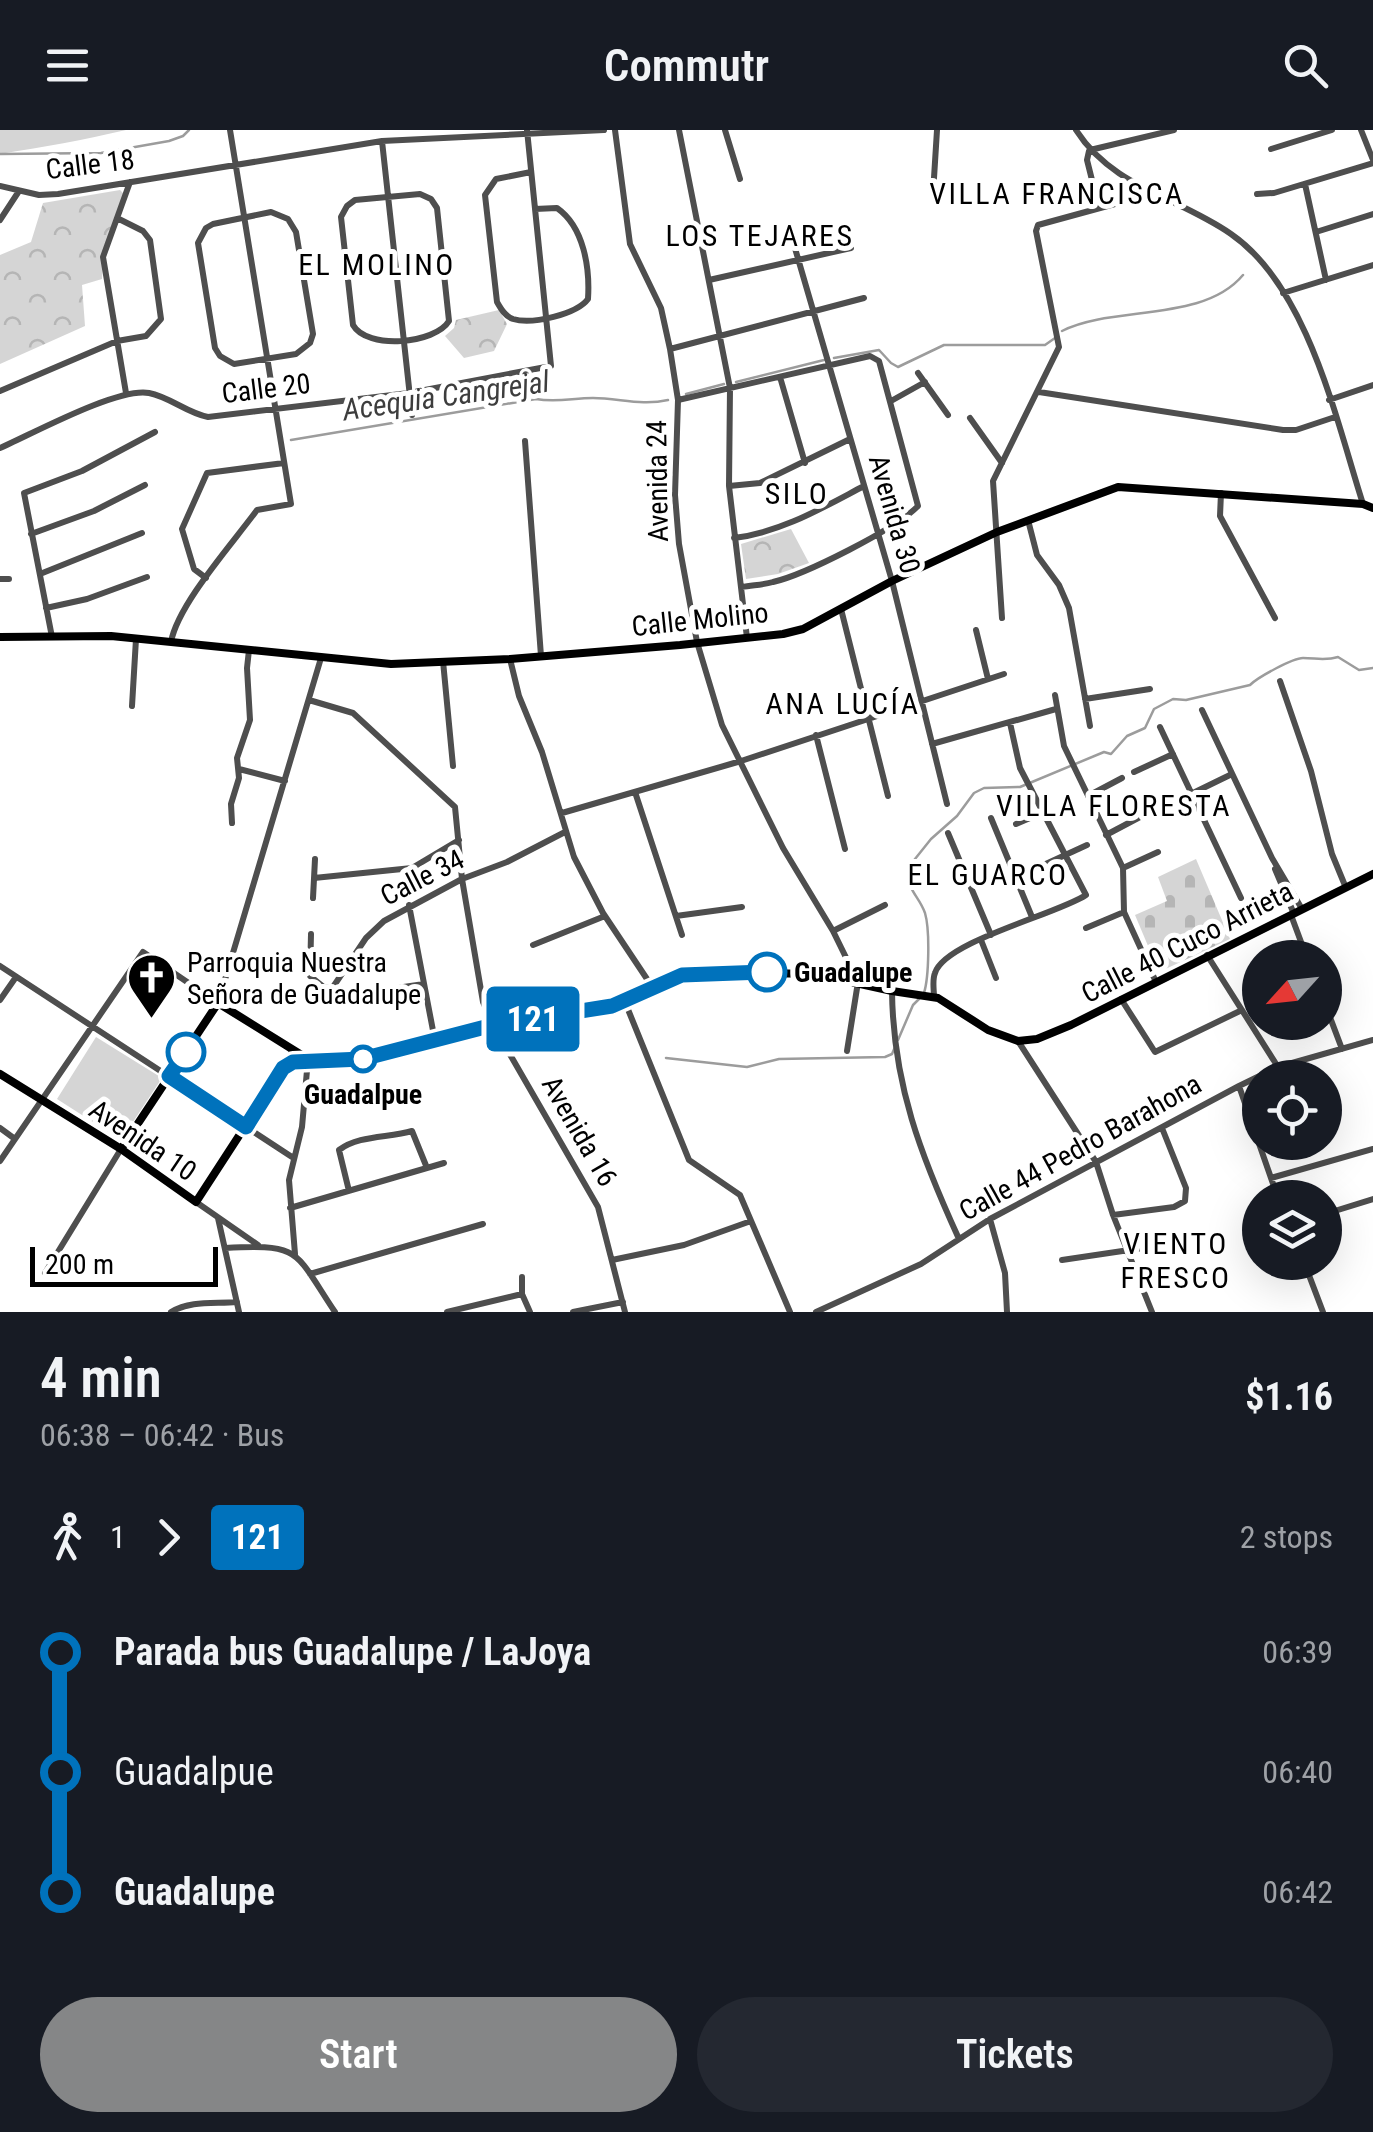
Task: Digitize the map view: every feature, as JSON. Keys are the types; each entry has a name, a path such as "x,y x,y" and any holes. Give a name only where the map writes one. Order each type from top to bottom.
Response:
{"main road":[{"name":"Calle Molino","path":"0,637 136,639 391,664 510,659 748,638 802,629 997,532 1118,487 1363,504 1373,508"},
{"name":"Calle 40 Cuco Arrieta","path":"1018,1041 1050,1034 1373,874"},
{"path":"121,1149 218,1003 308,1060 362,1059 493,1025 625,1002 682,975 816,974 934,997 988,1030 1018,1041"},
{"path":"196,1202 294,1050"},
{"name":"Avenida 10","path":"0,1074 121,1149 196,1202"}],"street":[{"path":"171,642 174,626 257,510 291,504 230,130"},
{"name":"Calle 18","path":"0,186 19,192 58,194 422,134 604,130"},
{"name":"Avenida 24","path":"615,130 630,244 660,308 670,349 678,400 675,495 680,544 697,642 714,705 783,848 833,931 858,982"},
{"path":"679,130 730,388 729,486 748,638"},
{"path":"725,130 740,179"},
{"path":"934,178 937,130"},
{"path":"1076,130 1089,150 1127,181 1196,212 1236,237 1262,264 1283,293 1314,355 1363,504"},
{"path":"1089,150 1174,130"},
{"path":"1271,149 1332,130"},
{"path":"1257,194 1274,193 1373,161 1361,130"},
{"path":"527,132 548,317"},
{"path":"382,141 412,416"},
{"path":"1089,150 1086,160 1099,208"},
{"path":"531,172 496,178 485,195 497,302 514,319 574,312 588,298 584,250 572,223 557,208 535,209"},
{"path":"0,448 126,393 103,258 130,182"},
{"path":"1305,184 1326,280"},
{"path":"0,220 19,192"},
{"path":"1002,618 992,492 995,472 1059,348 1036,231 1038,226 1155,193"},
{"path":"420,194 437,208 449,321 436,334 370,340 356,331 340,226 343,210 356,200 388,195 420,194"},
{"path":"271,212 288,219 296,232 312,334 310,342 296,354 234,364 220,356 216,348 198,243 213,224 244,217 271,212"},
{"path":"1316,232 1373,214"},
{"path":"0,391 117,341 146,336 161,318 150,240 143,231 117,218"},
{"name":"Avenida 30","path":"792,238 892,581 946,804"},
{"path":"709,280 852,248"},
{"path":"1283,293 1373,265"},
{"path":"670,349 864,298"},
{"name":"Calle 20","path":"126,393 156,394 195,415 208,417 409,393 550,366 548,317"},
{"path":"678,400 830,364 875,356 880,361 918,506 801,572 774,582 742,587"},
{"path":"918,372 948,415"},
{"path":"780,377 805,463"},
{"path":"890,401 925,382"},
{"path":"1329,400 1373,385"},
{"path":"1038,392 1283,430 1296,430 1334,416"},
{"path":"970,418 1002,463"},
{"path":"52,637 24,493 82,471 155,432"},
{"path":"729,486 760,483 850,438"},
{"path":"525,440 541,656"},
{"path":"206,578 194,568 182,529 208,473 284,463"},
{"path":"31,534 94,512 145,485"},
{"path":"734,538 760,535 790,524 864,486"},
{"path":"1221,494 1220,516 1275,618"},
{"path":"1028,520 1037,555 1070,608 1090,726"},
{"path":"40,574 142,533"},
{"path":"46,608 87,599 147,577"},
{"path":"841,609 888,796"},
{"path":"976,630 988,679"},
{"path":"132,706 136,639"},
{"path":"232,823 231,804 240,778 240,747 250,720 249,650"},
{"path":"0,1161 143,952 218,1003 321,658"},
{"path":"510,659 574,857 605,916 652,988"},
{"path":"444,661 454,766"},
{"path":"562,813 741,761 1004,674"},
{"path":"1280,680 1332,854 1346,888"},
{"path":"1085,700 1150,689"},
{"path":"1054,694 1064,746 1124,868 1124,912 1156,982"},
{"name":"Avenida 16","path":"309,700 353,713 450,802 456,812 462,879 483,1002 598,1207 624,1312"},
{"path":"932,744 1056,709"},
{"path":"1202,710 1296,912 1303,940"},
{"path":"934,997 934,974 938,967 991,935 1086,895 1020,768 1010,723"},
{"path":"1160,728 1240,898"},
{"path":"816,735 845,850"},
{"path":"1134,772 1173,754"},
{"path":"238,769 285,782"},
{"path":"1154,812 1232,774"},
{"path":"1088,796 1122,778"},
{"path":"635,792 682,935"},
{"path":"1016,824 1044,812"},
{"path":"992,818 1032,917"},
{"path":"1106,835 1140,818"},
{"name":"Calle 34","path":"311,934 310,976 329,988 366,938 409,905 564,832"},
{"path":"948,833 991,935"},
{"path":"314,878 412,868 458,840"},
{"path":"1037,868 1088,845"},
{"path":"1124,868 1158,852"},
{"path":"313,898 315,859"},
{"path":"409,905 435,1041"},
{"path":"833,931 884,905"},
{"path":"676,916 742,907"},
{"path":"1086,928 1124,912"},
{"path":"532,945 605,916"},
{"path":"982,940 996,978"},
{"path":"1122,999 1154,1052 1242,1010 1208,954"},
{"path":"0,966 292,1157"},
{"path":"0,1000 16,976"},
{"path":"848,1051 858,982"},
{"path":"390,989 424,984"},
{"path":"892,991 892,1032 904,1099 922,1158 959,1239"},
{"path":"625,1002 690,1160 740,1196 790,1312"},
{"path":"1339,1040 1342,1049"},
{"name":"Calle 44 Pedro Barahona","path":"1303,1060 1373,1040"},
{"path":"1018,1041 1096,1162 1152,1312"},
{"path":"283,1068 308,1060 302,1127 292,1157 290,1208 295,1254"},
{"name":"Calle 44 Pedro Barahona","path":"816,1312 921,1264 990,1219 1242,1084"},
{"path":"1238,1086 1271,1178 1373,1149"},
{"path":"0,1128 15,1139"},
{"path":"349,1190 338,1155 341,1148 363,1139 384,1138 411,1128 427,1168"},
{"path":"1114,1215 1174,1207 1185,1201 1186,1188 1162,1128"},
{"path":"45,1273 121,1149"},
{"path":"290,1208 444,1163"},
{"path":"1342,1209 1373,1199"},
{"name":"Avenida 10","path":"196,1202 259,1246"},
{"path":"218,1218 239,1312"},
{"path":"990,1219 1005,1273 1008,1312"},
{"path":"612,1260 684,1245 751,1220"},
{"path":"310,1274 484,1224"},
{"path":"1062,1260 1183,1242"},
{"path":"226,1248 280,1247 295,1254 336,1312"},
{"path":"522,1277 522,1294 530,1312"},
{"path":"1311,1280 1323,1312"},
{"path":"447,1312 522,1294"},
{"path":"171,1312 198,1302 237,1302"},
{"path":"573,1312 622,1302"}],"green space":[{"path":"0,130 126,130 0,154"},
{"path":"120,190 124,194 103,257 102,279 82,285 85,326 0,364 0,255 31,242 43,203"},
{"path":"499,310 507,324 494,351 464,358 445,336 456,320"},
{"path":"791,529 809,563 778,574 746,579 741,544"},
{"path":"1196,859 1230,939 1159,972 1135,915 1167,901 1158,877"},
{"path":"96,1037 162,1078 121,1140 57,1099"}],"waterway":[{"path":"0,154 101,153 169,141 189,130"},
{"name":"Acequia Cangrejal","path":"1062,331 1106,318 1205,300 1226,290 1243,275"},
{"name":"Acequia Cangrejal","path":"834,358 879,350 898,367 944,345 1045,345 1055,338"},
{"name":"Acequia Cangrejal","path":"736,382 824,360"},
{"name":"Acequia Cangrejal","path":"686,394 724,384"},
{"name":"Acequia Cangrejal","path":"291,440 536,399 668,400"},
{"path":"924,993 927,921 909,883 907,869 974,793 984,788 1020,787 1104,752 1111,754 1127,736 1145,728 1154,709 1173,699 1186,700 1250,685 1298,659 1338,657 1359,670 1373,668"},
{"path":"898,1040 919,999"},
{"path":"666,1058 747,1067 779,1059 885,1057 895,1047"}],"bus line":[{"name":"121","path":"186,1052 169,1076 246,1127 283,1068 293,1062 362,1059 493,1025 612,1006 682,975 767,972"}],"place":[{"name":"Guadalupe","path":"767,972"},
{"name":"Parroquia Nuestra Señora de Guadalupe","path":"152,1020"},
{"name":"Guadalpue","path":"363,1059"}],"district":[{"name":"VILLA FRANCISCA","path":"1057,194"},
{"name":"LOS TEJARES","path":"760,236"},
{"name":"EL MOLINO","path":"377,265"},
{"name":"SILO","path":"797,494"},
{"name":"ANA LUCÍA","path":"843,704"},
{"name":"VILLA FLORESTA","path":"1114,806"},
{"name":"EL GUARCO","path":"988,875"},
{"name":"VIENTO FRESCO","path":"1176,1261"}]}
